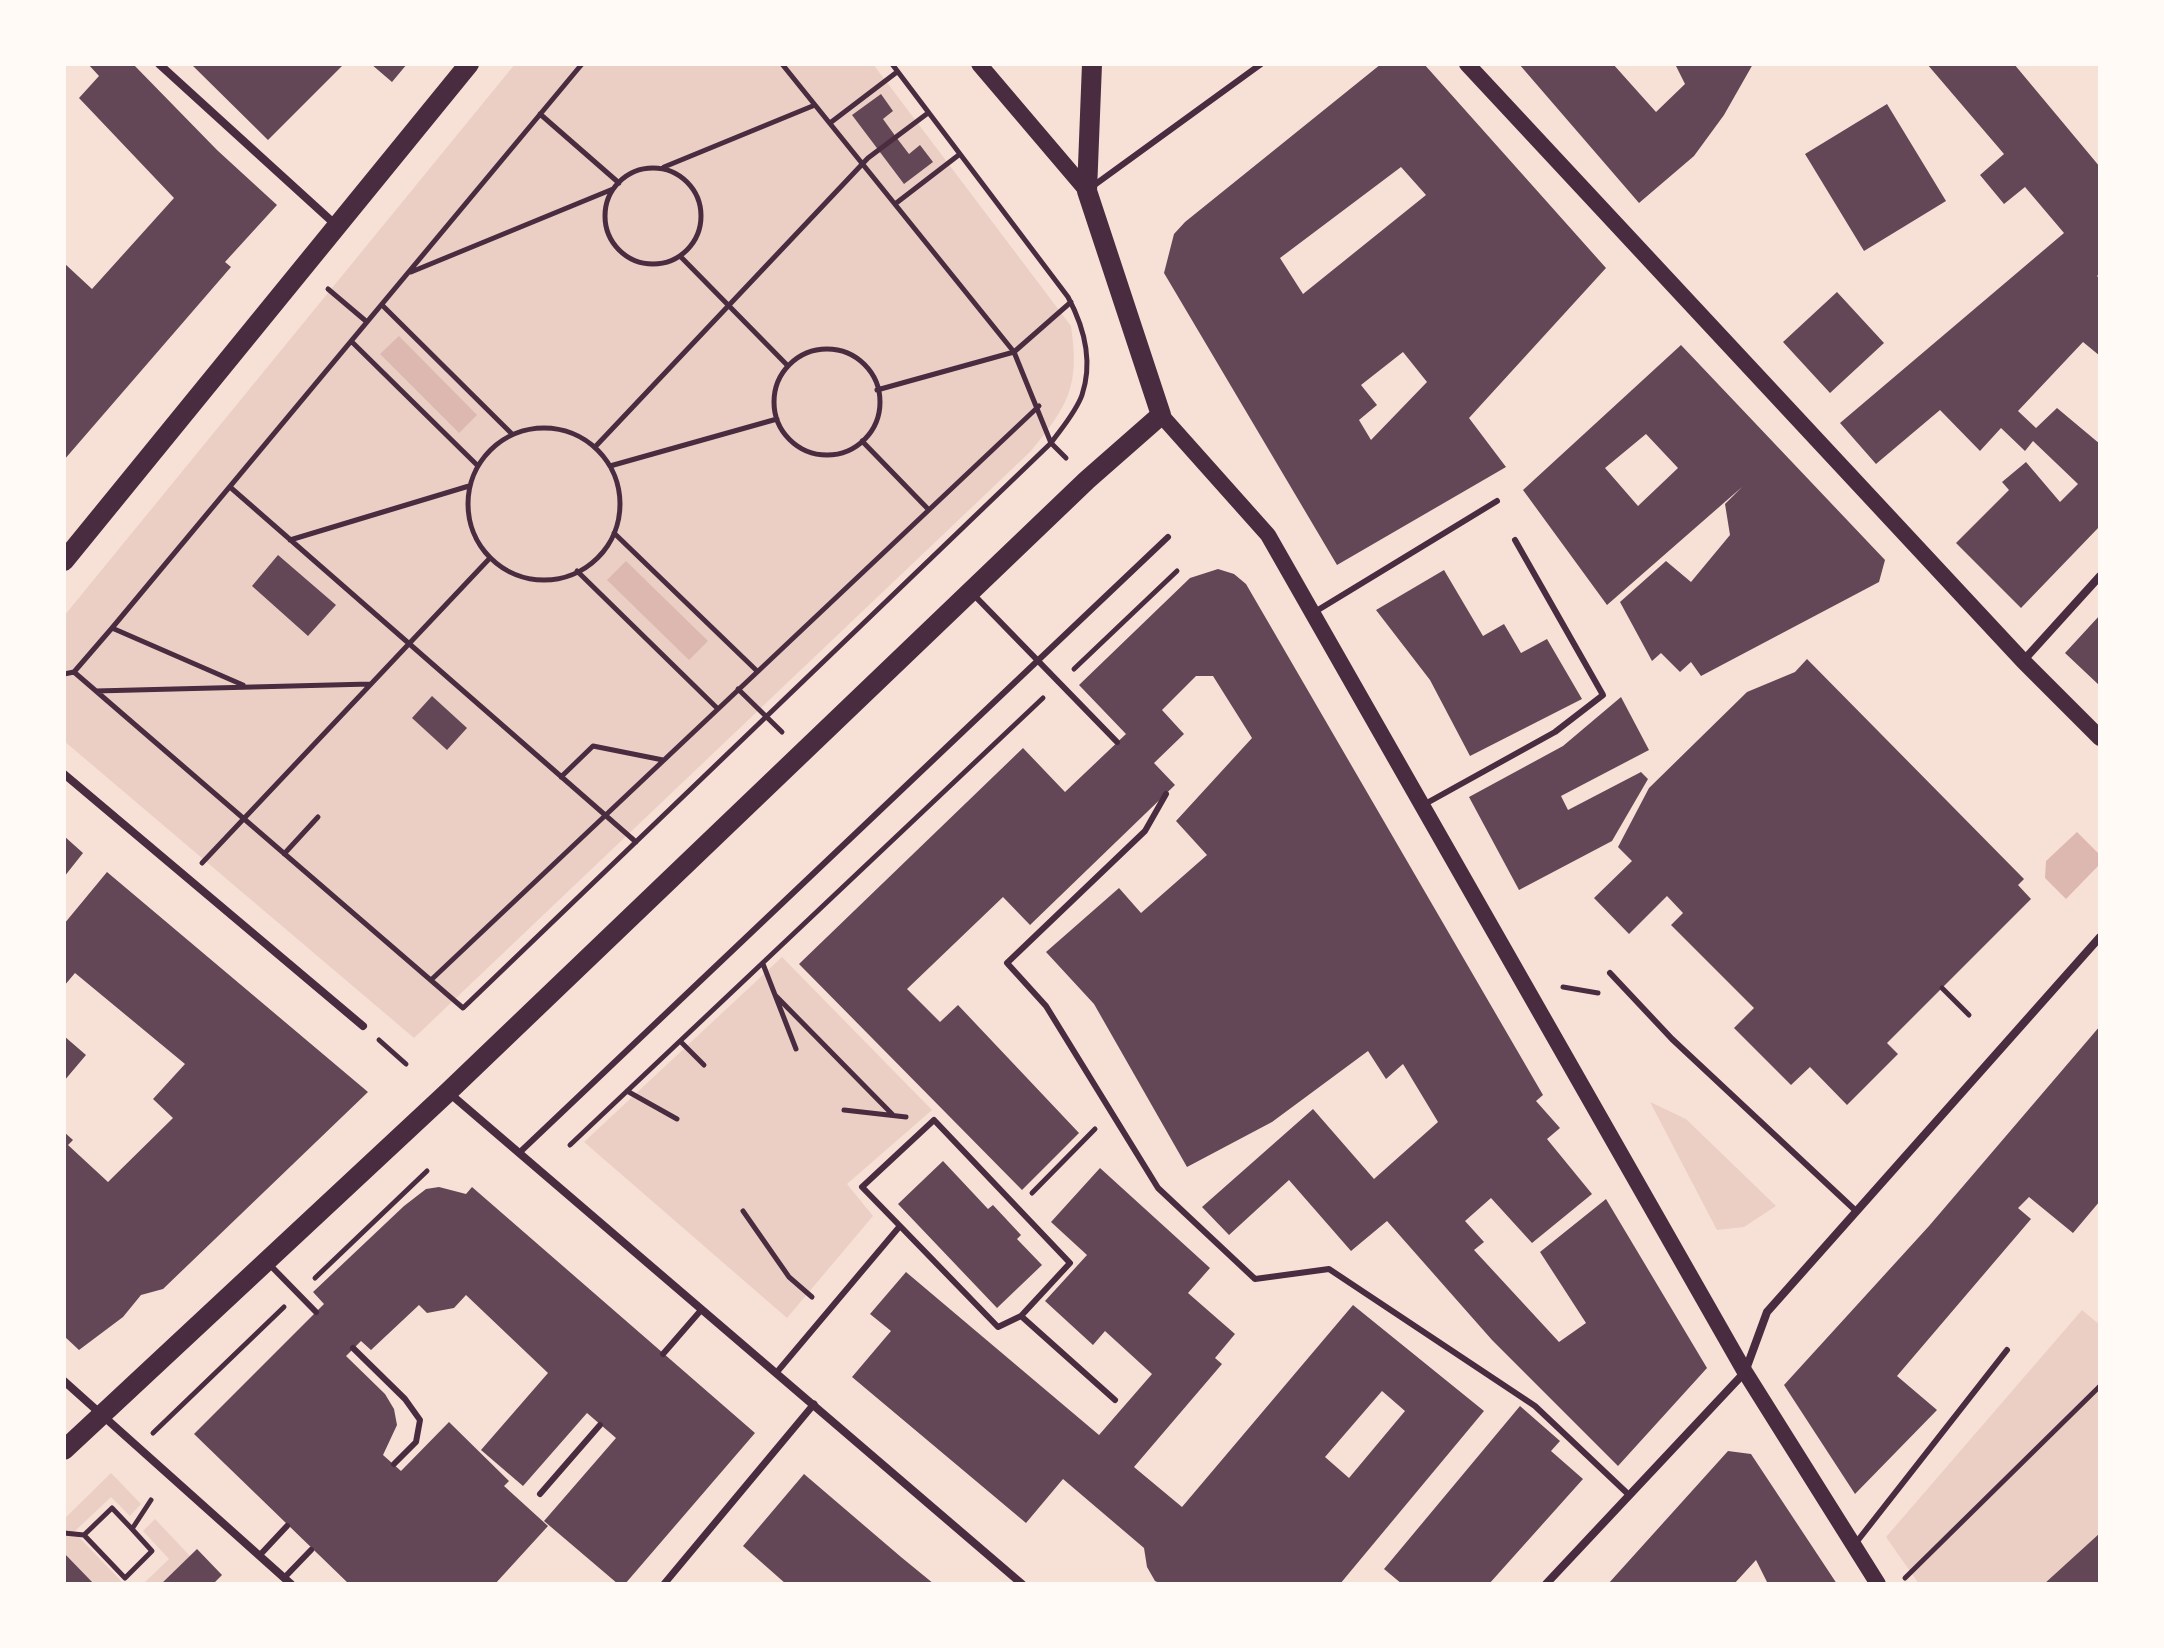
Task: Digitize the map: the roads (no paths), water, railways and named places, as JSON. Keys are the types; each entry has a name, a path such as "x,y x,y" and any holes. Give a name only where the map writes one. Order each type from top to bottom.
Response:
{"main road":[{"path":"64,561 469,64"},
{"path":"979,64 1087,191"},
{"path":"1092,64 1087,191 1125,315 1161,415 1268,535 1745,1372 1878,1584"},
{"path":"1467,64 2023,661 2100,738"},
{"path":"64,1450 448,1092 971,591 1161,415"}],"street":[{"path":"159,64 337,227"},
{"path":"2023,661 2100,576"},
{"path":"64,774 363,1026"},
{"path":"1546,1584 1745,1372 1767,1312 2100,937"},
{"path":"448,1092 1022,1584"},
{"path":"64,1381 288,1581"},
{"path":"664,1584 814,1404"}],"lane":[{"path":"1087,191 1261,64"},
{"path":"1313,613 1497,501"},
{"path":"519,1153 1168,537"},
{"path":"1422,806 1555,732 1603,695 1515,540"},
{"path":"971,591 1117,742"},
{"path":"1166,794 1145,831 1007,963 1046,1006 1158,1188 1255,1279 1329,1269 1535,1406 1628,1494"},
{"path":"1610,973 1672,1039 1856,1211"},
{"path":"934,1120 1070,1263 1021,1316 998,1327 862,1187 934,1120"},
{"path":"777,1372 900,1226"},
{"path":"266,1261 316,1312"},
{"path":"663,1354 702,1309"},
{"path":"1021,1316 1115,1400"},
{"path":"353,1348 405,1399 420,1420 416,1442 394,1464"},
{"path":"1855,1544 2007,1350"},
{"path":"540,1494 600,1425"},
{"path":"259,1556 287,1526"},
{"path":"288,1581 311,1550"}]}
